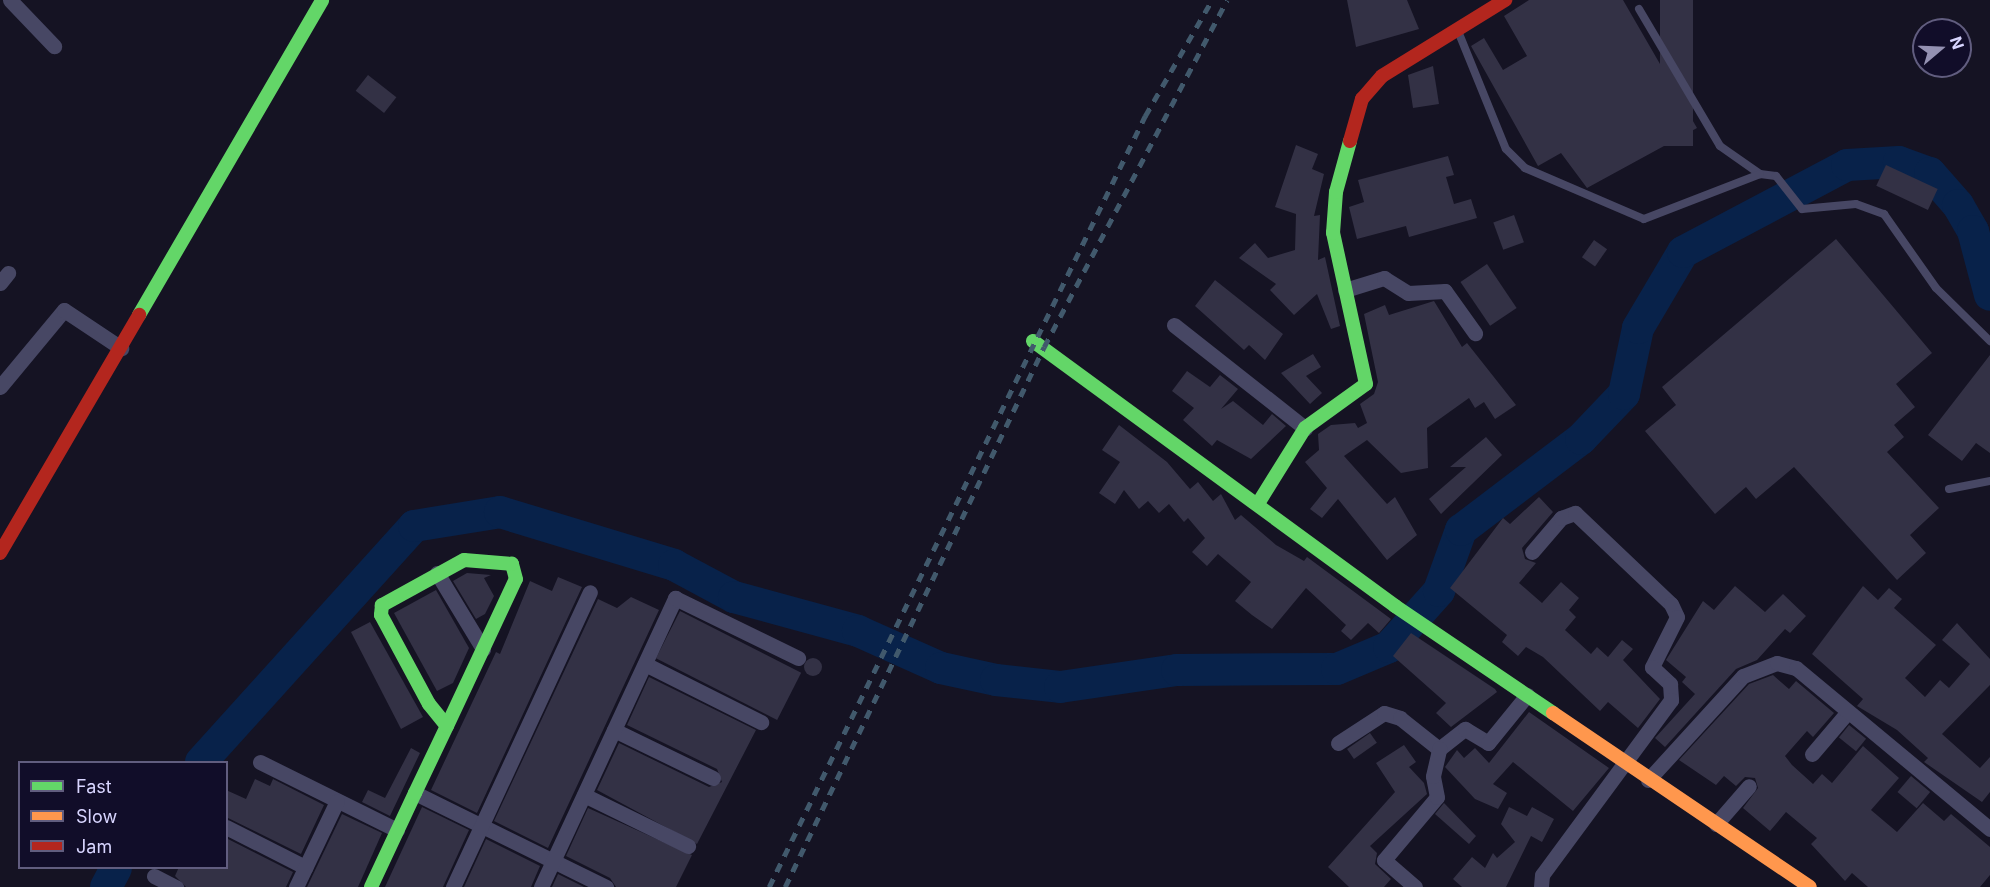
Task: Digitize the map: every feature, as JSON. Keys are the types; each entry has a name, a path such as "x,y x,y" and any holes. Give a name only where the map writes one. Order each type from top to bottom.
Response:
{"street":[{"path":"10,0 54,46"},
{"path":"0,553 322,0"},
{"path":"1259,502 1305,428 1366,384 1333,233 1336,192 1358,110 1367,89 1417,52 1505,0"},
{"path":"1345,290 1384,278 1408,293 1445,291 1475,333"},
{"path":"0,387 64,310 121,348"},
{"path":"1173,325 1305,428"},
{"path":"1033,340 1259,502 1395,606 1648,780 1810,887"},
{"path":"1532,552 1562,518 1575,513 1676,612 1671,635 1652,667 1670,684 1671,700 1542,875 1541,887"},
{"path":"371,887 447,726 483,649 517,569 505,562 464,560 387,600 380,610 429,704 447,726"},
{"path":"437,573 483,649"},
{"path":"453,887 590,592"},
{"path":"541,887 679,596 798,658"},
{"path":"645,664 760,722"},
{"path":"1648,780 1743,676 1760,666 1790,665 1846,714 1990,830"},
{"path":"1415,887 1384,860 1390,847 1437,797 1433,776 1439,749 1466,729 1484,742 1492,742 1527,695"},
{"path":"1338,743 1384,713 1400,718 1439,749"},
{"path":"1812,754 1846,714"},
{"path":"614,730 713,778"},
{"path":"260,762 398,830"},
{"path":"1716,824 1749,786"},
{"path":"415,794 606,887"},
{"path":"584,795 688,846"},
{"path":"296,887 337,801"},
{"path":"228,828 305,867"},
{"path":"154,876 176,887"}],"lane":[{"path":"1639,9 1716,140 1760,174"},
{"path":"1455,28 1506,149 1524,168 1644,219 1760,174 1776,176 1797,206 1856,204 1884,214 1936,288 1990,341"},
{"path":"1949,489 1990,481"}],"building":[{"path":"1347,0 1407,0 1419,29 1356,47"},
{"path":"1529,0 1623,0 1697,128 1587,188 1561,153 1538,166 1471,46 1484,38 1503,70 1527,56 1504,16"},
{"path":"1660,0 1693,0 1693,146 1660,146"},
{"path":"1433,66 1439,104 1413,108 1408,75"},
{"path":"368,75 396,97 384,113 356,91"},
{"path":"1296,145 1318,154 1312,169 1324,174 1314,216 1320,215 1318,260 1325,257 1340,326 1331,329 1317,294 1294,315 1270,290 1276,284 1239,258 1255,243 1268,258 1295,250 1296,214 1275,207"},
{"path":"1448,156 1454,175 1446,177 1454,204 1471,199 1477,218 1409,237 1406,226 1357,239 1349,207 1364,202 1358,180"},
{"path":"1886,165 1938,189 1928,210 1876,186"},
{"path":"1514,215 1524,242 1503,250 1493,223"},
{"path":"1836,239 1932,353 1896,384 1915,407 1894,425 1904,437 1887,452 1939,508 1910,535 1926,553 1897,580 1794,467 1756,499 1746,487 1715,514 1645,431 1676,405 1662,387"},
{"path":"1594,240 1607,249 1595,266 1582,257"},
{"path":"1487,264 1517,308 1490,326 1460,282"},
{"path":"1215,280 1283,334 1265,360 1249,345 1244,350 1195,306"},
{"path":"1434,301 1462,347 1467,343 1516,405 1495,419 1484,402 1475,408 1469,398 1427,428 1428,468 1401,473 1367,440 1344,456 1387,504 1395,497 1417,535 1387,560 1338,499 1322,518 1310,509 1327,488 1305,462 1319,450 1318,434 1331,425 1355,423 1358,428 1367,423 1360,404 1374,394 1378,382 1364,314 1385,305 1389,315"},
{"path":"1313,354 1321,367 1306,376 1322,393 1310,404 1281,373"},
{"path":"1990,355 1990,453 1976,443 1962,461 1928,435"},
{"path":"1187,371 1210,387 1220,375 1238,389 1221,409 1233,401 1263,425 1272,414 1286,426 1251,459 1217,440 1212,446 1183,420 1194,408 1172,391"},
{"path":"1119,425 1167,462 1190,489 1198,482 1213,501 1221,494 1235,520 1241,515 1276,545 1304,561 1307,557 1391,619 1379,633 1368,623 1351,640 1341,631 1346,625 1306,588 1272,629 1252,615 1235,601 1251,582 1218,554 1207,566 1192,552 1205,538 1188,518 1184,522 1169,504 1159,513 1148,501 1139,509 1124,490 1115,504 1099,493 1120,462 1102,450"},
{"path":"1486,437 1502,455 1441,514 1429,499 1466,467 1450,467"},
{"path":"1539,497 1553,512 1522,548 1525,559 1536,563 1519,583 1542,603 1561,582 1579,598 1569,610 1576,617 1565,630 1591,654 1597,647 1608,657 1622,640 1633,649 1623,660 1660,699 1638,728 1608,702 1600,711 1543,657 1526,647 1518,656 1502,642 1507,635 1450,588 1503,518 1510,524"},
{"path":"467,573 491,575 484,578 494,596 485,614 476,619 453,581"},
{"path":"558,577 582,587 477,813 431,790 496,652 500,654 530,581 552,591"},
{"path":"1735,586 1765,612 1783,594 1806,616 1790,633 1785,629 1757,660 1736,669 1665,747 1655,738 1695,694 1682,682 1686,677 1666,660 1703,601 1714,610"},
{"path":"1863,586 1878,600 1889,588 1902,599 1894,608 1936,645 1905,678 1925,697 1940,680 1949,688 1970,664 1942,640 1957,623 1990,659 1990,685 1942,734 1980,768 1990,757 1990,792 1982,802 1924,762 1928,758 1897,730 1857,706 1863,699 1812,654"},
{"path":"436,590 469,648 453,683 437,691 394,613"},
{"path":"631,597 659,610 548,848 494,821 598,599 617,608"},
{"path":"680,611 801,673 777,720 656,658"},
{"path":"370,622 423,717 401,729 351,632"},
{"path":"1411,633 1497,692 1451,727 1436,713 1446,703 1393,656"},
{"path":"813,658 821,663 822,667 817,675 813,676 805,671 804,667 809,659"},
{"path":"1773,675 1789,689 1796,681 1834,713 1813,737 1807,731 1785,756 1792,765 1813,784 1822,774 1832,783 1863,746 1899,778 1871,810 1897,832 1923,803 1944,821 1951,814 1990,847 1990,875 1980,887 1868,887 1852,873 1845,881 1811,844 1817,838 1786,812 1770,831 1743,808 1758,788 1755,778 1745,777 1736,786 1724,776 1716,785 1679,760 1749,684"},
{"path":"649,677 756,730 697,844 597,790 619,743 709,787 722,782 717,769 627,725"},
{"path":"1529,712 1609,768 1573,811 1513,762 1493,784 1507,793 1498,809 1475,799 1445,767 1457,750 1464,758 1475,748 1489,763"},
{"path":"1849,725 1866,739 1856,751 1839,737"},
{"path":"1370,733 1377,743 1354,759 1347,749"},
{"path":"1404,745 1416,762 1409,767 1424,783 1427,794 1370,846 1377,853 1375,864 1391,879 1384,887 1349,887 1328,867 1395,792 1376,763"},
{"path":"411,748 420,753 390,816 362,802 368,790 385,798"},
{"path":"1911,776 1930,792 1917,808 1898,792"},
{"path":"255,779 270,786 273,779 324,805 301,854 228,818 228,791 246,799"},
{"path":"1444,803 1476,836 1469,844 1435,814"},
{"path":"422,807 469,830 443,887 385,887"},
{"path":"1509,807 1527,816 1532,807 1554,819 1542,842 1531,836 1506,887 1462,887 1453,879 1472,857 1485,868 1493,853 1497,858 1515,842 1501,824"},
{"path":"588,808 692,855 676,887 616,887 610,878 566,856"},
{"path":"342,814 382,833 358,887 307,887"},
{"path":"228,839 293,872 286,887 186,887 175,876 178,869 228,869"},
{"path":"486,839 540,866 531,887 464,887"},
{"path":"558,874 584,887 552,887"}],"waterway":[{"path":"202,761 414,526 500,512 674,565 734,597 858,631 941,668 996,680 1060,687 1177,670 1337,669 1389,647 1439,591 1461,530 1581,439 1624,394 1638,328 1683,252 1847,165 1899,162 1930,173 1958,205 1973,231 1990,295"},
{"path":"106,887 115,869"}],"railway":[{"path":"769,887 1145,116 1212,0"},
{"path":"785,887 1044,347 1227,0"}],"traffic: fast":[{"path":"139,315 322,0"},
{"path":"1259,502 1305,428 1366,384 1333,233 1336,192 1350,141"},
{"path":"1033,341 1395,606 1553,713"},
{"path":"371,887 415,793 447,726 516,579 512,564 464,560 382,605 381,615 429,704 447,726"}],"traffic: slow":[{"path":"1553,713 1810,887"}],"traffic: jam":[{"path":"1350,141 1362,99 1382,76 1505,0"},
{"path":"0,553 139,315"}]}
